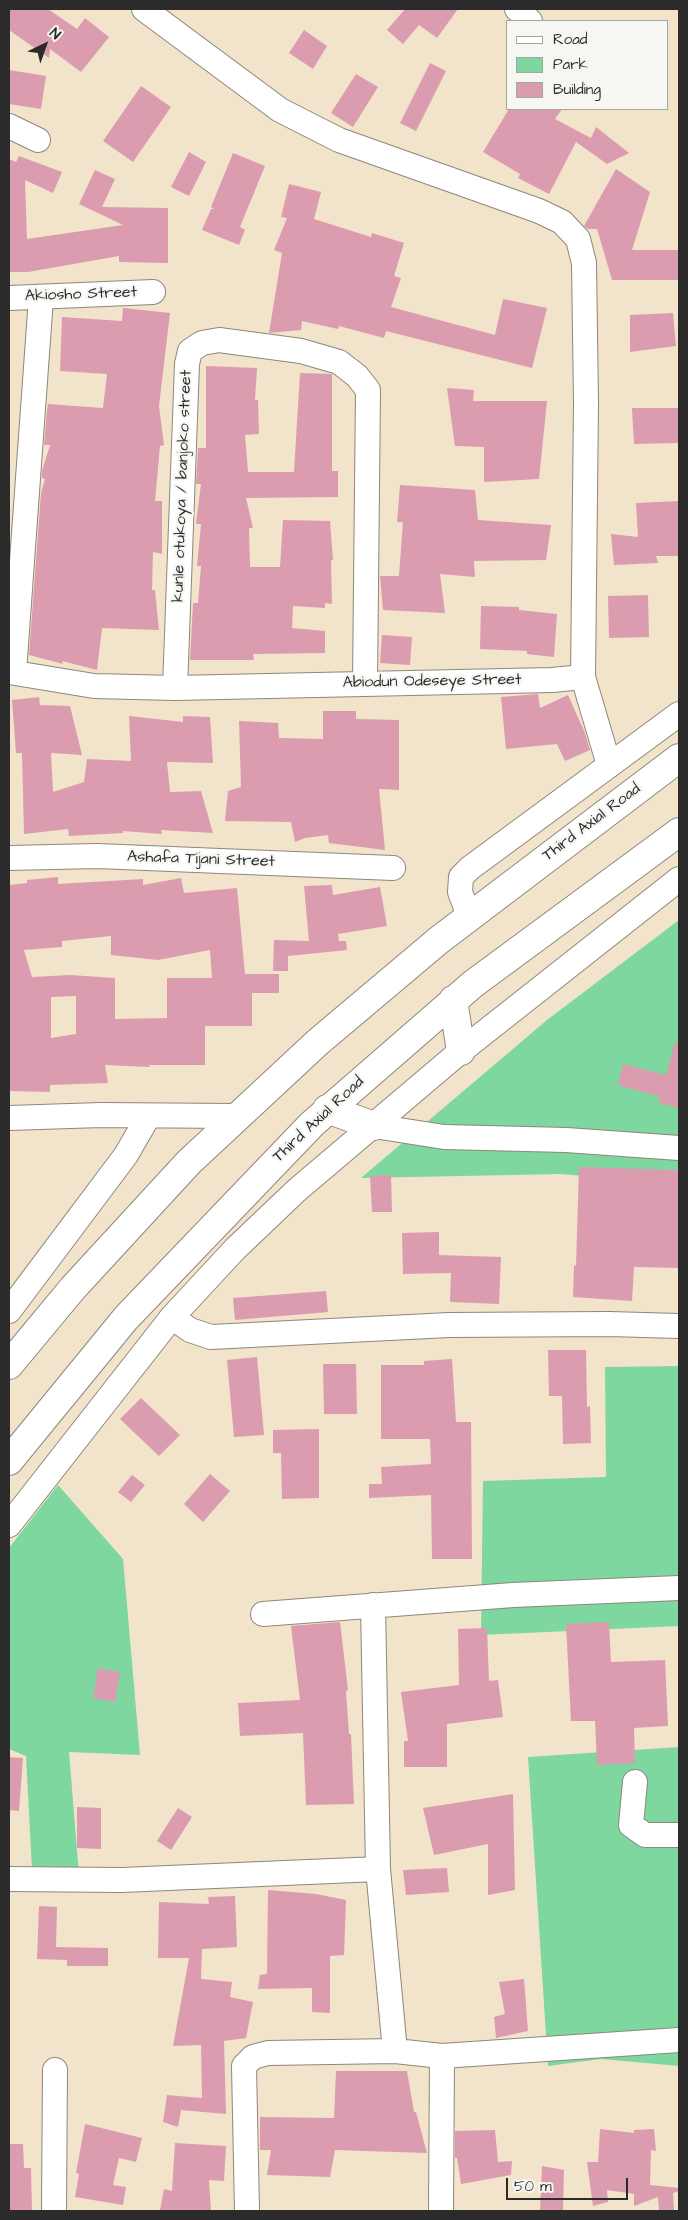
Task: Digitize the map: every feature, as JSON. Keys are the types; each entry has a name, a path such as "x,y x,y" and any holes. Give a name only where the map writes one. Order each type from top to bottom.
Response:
{"highway":[{"name":"Third Axial Road","path":"9,1365 73,1288 189,1162 236,1116 318,1042 469,916 679,758"},
{"name":"Third Axial Road","path":"9,1461 126,1318 327,1109 473,984 679,832"},
{"path":"454,1000 460,1050"},
{"path":"327,1109 374,1126"}],"street":[{"path":"144,9 280,110 338,140 539,211 562,222 578,239 584,263 586,403 583,677 609,766"},
{"path":"517,9 529,20"},
{"path":"9,126 38,140"},
{"name":"Akiosho Street","path":"9,298 153,292"},
{"path":"11,672 41,298"},
{"name":"kunle otukoya / banjoko street","path":"175,688 187,364 190,351 202,343 219,340 301,350 339,362 357,376 368,390 365,683"},
{"name":"Abiodun Odeseye Street","path":"11,672 94,686 175,688 552,680 583,677"},
{"path":"469,916 460,892 461,877 470,868 679,714"},
{"name":"Ashafa Tijani Street","path":"9,858 97,856 393,868"},
{"path":"9,1525 172,1317 235,1249 297,1190 374,1126 460,1050 679,879"},
{"path":"9,1118 101,1115 148,1117 236,1116"},
{"path":"9,1311 126,1155 148,1117"},
{"path":"374,1126 444,1137 566,1140 679,1148"},
{"path":"172,1317 190,1330 211,1337 449,1325 609,1324 679,1326"},
{"path":"263,1614 514,1595 679,1588"},
{"path":"372,1605 378,1869 395,2051"},
{"path":"635,1782 631,1825 645,1835 679,1834"},
{"path":"9,1879 122,1880 378,1869"},
{"path":"247,2211 244,2066 253,2057 268,2053 395,2051 442,2056 679,2040"},
{"path":"441,2211 442,2056"},
{"path":"54,2211 55,2070"}],"green space":[{"path":"679,920 679,1184 561,1174 361,1178 547,1020"},
{"path":"679,1366 679,1626 481,1635 483,1481 606,1477 605,1367"},
{"path":"58,1485 123,1559 140,1755 69,1752 79,1875 32,1869 26,1756 9,1749 9,1548"},
{"path":"679,1747 679,2066 601,2059 548,2066 528,1757"}],"building":[{"path":"9,9 48,9 77,29 85,18 109,37 81,72 50,49 49,58 9,30"},
{"path":"405,9 458,9 437,38 419,25 403,44 387,30"},
{"path":"304,30 327,46 313,69 289,53"},
{"path":"430,63 446,71 416,131 400,123"},
{"path":"9,70 46,76 41,109 9,104"},
{"path":"356,74 378,87 353,127 331,113"},
{"path":"141,86 171,107 133,162 103,141"},
{"path":"508,110 561,110 555,119 591,138 596,127 629,153 607,164 576,142 549,194 518,178 520,174 483,152"},
{"path":"189,152 206,162 189,196 171,187"},
{"path":"233,153 265,166 240,227 245,230 239,245 202,230 211,209 214,209 211,207"},
{"path":"19,156 62,172 53,193 25,180 27,239 123,225 79,204 95,170 115,179 102,207 168,208 168,263 119,262 119,256 28,272 9,272 9,159 16,162"},
{"path":"616,169 650,192 632,250 679,250 679,280 612,280 597,229 588,229 584,226"},
{"path":"289,184 321,192 314,219 371,237 372,233 404,243 394,276 401,278 391,307 495,335 503,299 547,308 532,368 386,331 384,338 339,326 338,329 302,321 301,330 269,333 282,253 274,250 287,218 281,217"},
{"path":"123,308 170,313 159,406 164,445 160,446 155,501 162,501 162,554 153,552 152,590 155,590 159,630 102,628 97,670 29,655 41,493 45,479 42,478 42,471 50,445 44,445 48,404 103,408 107,374 60,371 62,317 122,321"},
{"path":"673,313 676,346 630,352 630,315"},
{"path":"206,366 257,368 255,400 258,400 259,434 245,435 248,472 294,472 300,373 332,374 332,471 338,471 338,497 246,498 253,528 249,528 250,567 280,567 283,520 330,521 333,560 331,560 332,604 325,603 325,608 293,606 292,628 325,631 325,653 253,654 254,660 190,660 193,603 198,603 201,566 197,566 201,524 196,524 201,484 196,484 198,448 206,448"},
{"path":"447,388 474,390 473,401 547,401 539,479 484,482 484,447 455,446"},
{"path":"632,408 679,408 679,443 634,444"},
{"path":"400,485 475,490 478,520 551,525 546,560 474,561 475,577 440,574 445,613 383,610 380,576 399,576 403,522 397,522"},
{"path":"679,501 679,556 656,556 658,563 614,565 611,534 638,537 636,503"},
{"path":"648,595 649,637 609,638 608,596"},
{"path":"481,606 519,607 519,610 557,614 554,657 527,654 527,651 480,649"},
{"path":"382,635 412,637 410,665 380,663"},
{"path":"538,694 540,708 568,695 585,733 590,750 565,761 557,744 506,749 501,697"},
{"path":"39,697 40,705 70,706 82,755 51,753 53,792 84,782 87,759 131,761 129,716 183,722 183,716 210,717 213,763 167,762 170,792 201,791 213,833 161,830 162,834 123,831 123,833 69,836 68,829 24,834 22,753 16,753 12,700"},
{"path":"323,711 356,711 356,719 399,720 399,790 379,789 385,850 329,843 328,835 305,838 295,842 291,822 225,821 228,791 241,787 239,721 278,723 279,738 323,739"},
{"path":"58,877 58,884 143,879 143,885 181,878 184,893 237,888 245,974 279,974 279,993 252,993 252,1026 205,1026 205,1065 149,1065 150,1067 105,1065 108,1083 50,1085 50,1092 9,1091 9,885 27,883 27,880","holes":["111,936 111,955 158,960 210,950 212,978 167,978 167,1018 115,1019 115,978 70,975 32,977 24,950 62,947 62,941","76,996 76,1034 51,1038 51,997"]},
{"path":"332,885 333,895 380,887 387,926 338,934 339,941 346,941 347,950 288,956 288,971 273,971 274,940 309,941 304,886"},
{"path":"675,1042 679,1043 679,1108 659,1103 660,1097 618,1085 623,1064 666,1075"},
{"path":"579,1167 679,1170 679,1268 634,1267 632,1301 573,1297 574,1265 576,1266"},
{"path":"391,1175 392,1212 372,1212 370,1176"},
{"path":"439,1232 439,1255 501,1257 499,1304 450,1302 451,1273 403,1274 402,1233"},
{"path":"326,1291 328,1312 235,1320 233,1298"},
{"path":"548,1350 586,1350 587,1407 590,1406 591,1443 563,1444 562,1396 549,1396"},
{"path":"257,1357 264,1435 234,1437 227,1360"},
{"path":"452,1359 456,1422 471,1422 472,1559 432,1559 431,1495 369,1498 369,1484 382,1484 381,1467 431,1464 430,1439 381,1439 381,1365 424,1365 424,1361"},
{"path":"323,1364 356,1364 357,1414 324,1414"},
{"path":"141,1398 180,1435 159,1456 120,1419"},
{"path":"319,1429 319,1498 282,1499 281,1453 273,1453 273,1430"},
{"path":"210,1474 230,1491 203,1522 184,1504"},
{"path":"132,1475 145,1485 131,1502 118,1492"},
{"path":"340,1622 348,1690 346,1691 349,1734 351,1734 354,1804 306,1805 303,1733 240,1736 238,1703 300,1700 291,1626"},
{"path":"609,1622 611,1662 665,1660 668,1726 634,1728 635,1763 597,1765 595,1721 571,1721 566,1624"},
{"path":"487,1628 489,1681 498,1680 503,1717 447,1724 447,1767 404,1767 404,1741 408,1741 401,1692 459,1685 458,1629"},
{"path":"98,1668 120,1672 115,1702 93,1698"},
{"path":"9,1757 23,1758 19,1811 9,1810"},
{"path":"513,1794 515,1890 488,1895 488,1844 434,1855 423,1808"},
{"path":"77,1807 101,1808 101,1849 77,1848"},
{"path":"178,1808 192,1817 171,1850 157,1841"},
{"path":"447,1868 449,1892 406,1895 403,1870"},
{"path":"268,1890 316,1894 346,1900 344,1955 330,1956 330,2013 312,2012 312,1988 258,1989 260,1975 267,1974"},
{"path":"235,1896 237,1947 202,1949 201,1979 232,1982 230,1997 253,2002 246,2038 224,2041 226,2114 181,2110 178,2127 163,2122 167,2095 202,2098 201,2045 173,2046 189,1958 158,1958 159,1902 209,1904 208,1897"},
{"path":"39,1906 57,1907 56,1947 108,1948 108,1966 67,1966 67,1960 37,1959"},
{"path":"524,1979 528,2031 496,2038 494,2017 505,2014 499,1982"},
{"path":"336,2071 407,2071 414,2112 416,2112 427,2153 335,2150 330,2177 267,2175 271,2150 260,2150 260,2117 334,2118"},
{"path":"85,2124 142,2138 136,2162 119,2158 113,2185 126,2187 123,2205 75,2197 79,2174 76,2173"},
{"path":"600,2129 634,2133 634,2130 654,2129 656,2151 651,2150 650,2185 679,2188 679,2191 673,2193 674,2211 659,2211 658,2197 634,2206 634,2194 607,2190 608,2202 593,2206 587,2162 598,2162"},
{"path":"495,2130 498,2162 512,2161 511,2175 461,2184 457,2158 455,2158 455,2131"},
{"path":"175,2143 226,2146 224,2181 209,2180 211,2211 160,2210 164,2189 172,2191"},
{"path":"9,2144 23,2144 24,2168 31,2168 32,2211 9,2211"},
{"path":"542,2166 564,2170 563,2211 540,2211"}]}
